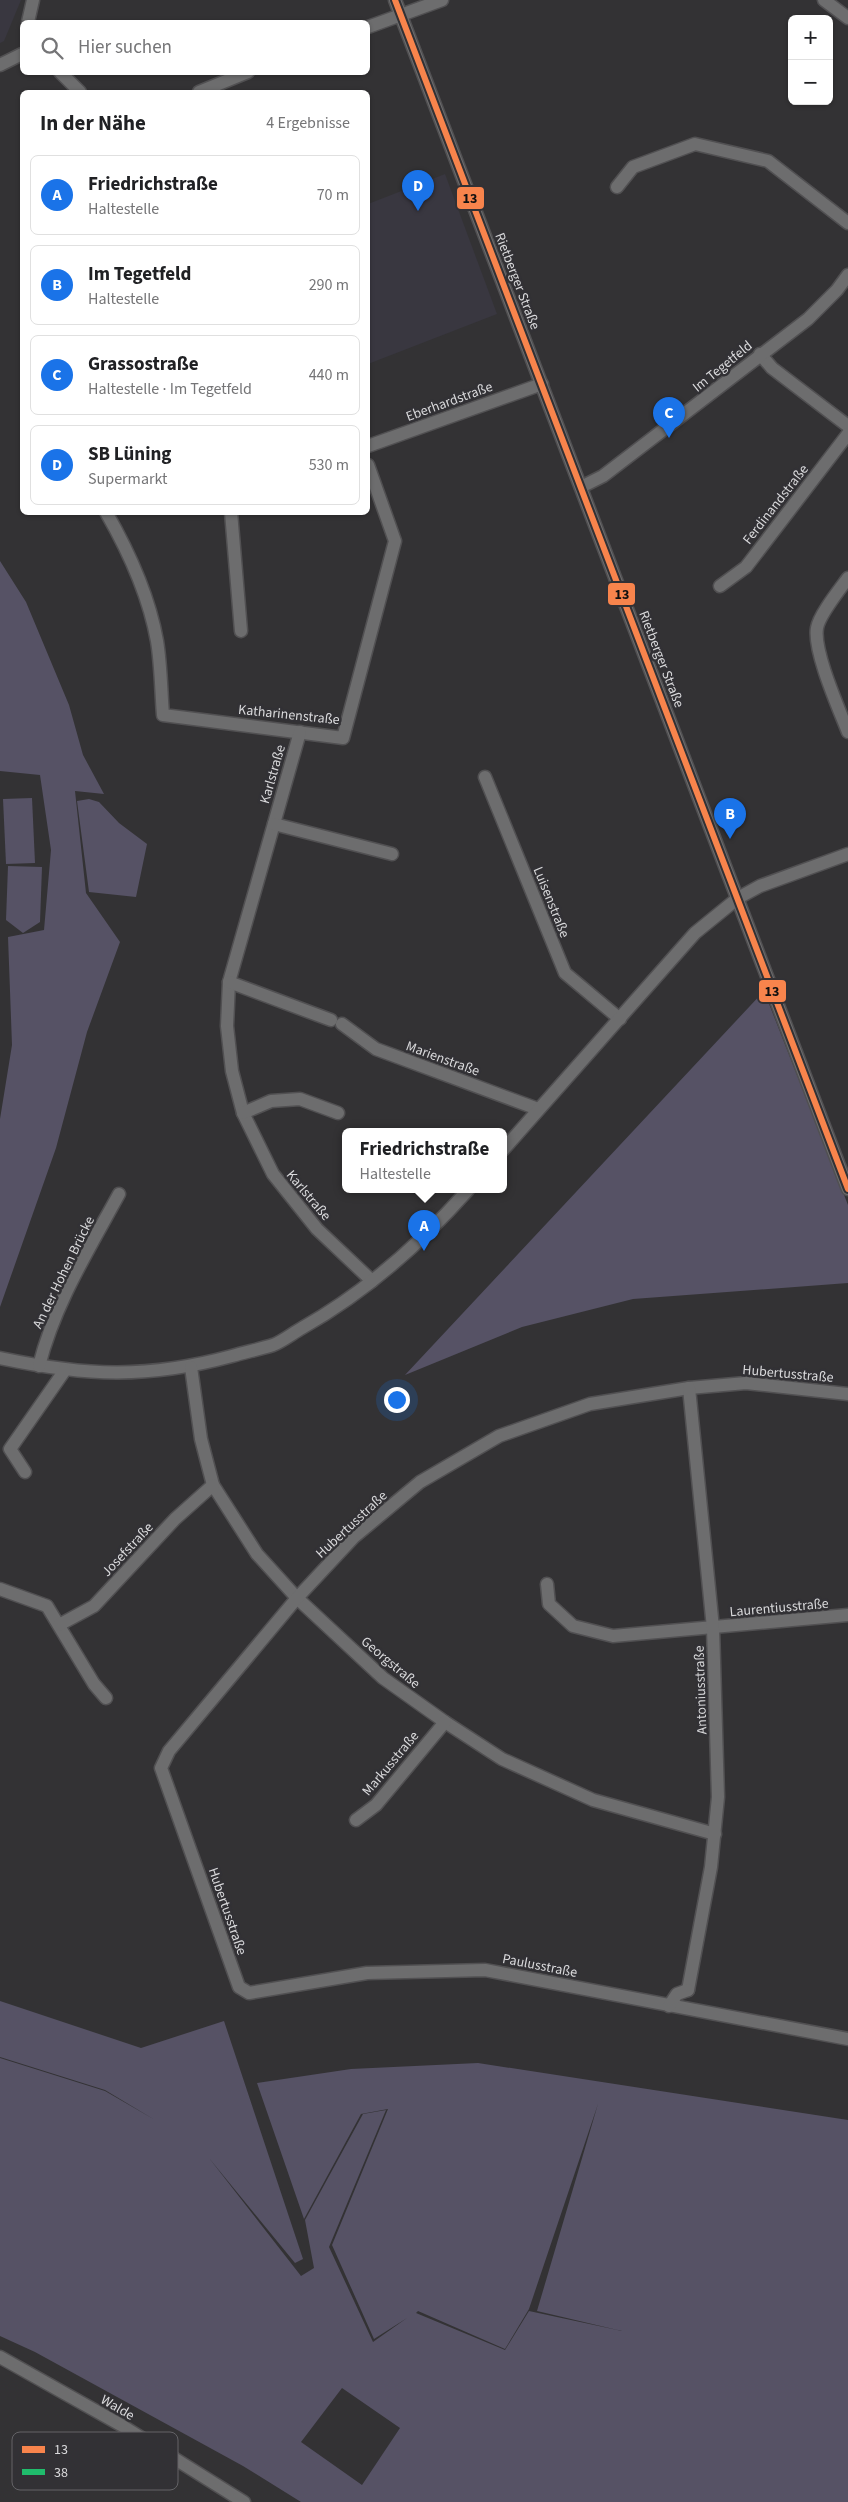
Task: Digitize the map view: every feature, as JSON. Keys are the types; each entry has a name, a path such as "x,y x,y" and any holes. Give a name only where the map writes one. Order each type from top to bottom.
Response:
{"street":[{"path":"28,20 33,0"},
{"name":"Rietberger Straße","path":"395,0 848,1188"},
{"path":"370,26 442,0"},
{"path":"824,0 848,18"},
{"path":"0,65 20,55"},
{"path":"63,75 78,90"},
{"path":"203,90 240,75"},
{"path":"616,187 633,167 695,144 768,162 848,223"},
{"name":"Im Tegetfeld","path":"581,486 603,476 808,319 837,290 848,275"},
{"path":"760,354 772,368 848,426"},
{"name":"Eberhardstraße","path":"370,445 542,384"},
{"name":"Ferdinandstraße","path":"720,586 746,567 848,434"},
{"name":"Katharinenstraße","path":"108,515 127,550 150,610 157,642 163,715 343,738 395,541 370,471"},
{"path":"231,515 240,631"},
{"path":"848,578 834,596 817,628 822,664 848,732"},
{"name":"Karlstraße","path":"300,732 230,982 227,1026 232,1070 243,1113 273,1174 317,1229 372,1281"},
{"name":"Luisenstraße","path":"484,777 565,973 620,1019"},
{"name":"Karlstraße","path":"274,824 392,854"},
{"path":"507,1145 695,933 738,898 760,886 848,854"},
{"name":"Marienstraße","path":"230,982 337,1022 376,1049 538,1109"},
{"path":"243,1113 270,1101 300,1099 338,1113"},
{"path":"0,1358 65,1370 137,1374 191,1367 274,1344 325,1316 372,1281 448,1212 465,1193"},
{"name":"An der Hohen Brücke","path":"39,1366 44,1345 74,1277 119,1194"},
{"name":"Georgstraße","path":"191,1367 201,1439 213,1485 257,1554 297,1598 383,1678 502,1759 593,1800 715,1834"},
{"path":"25,1472 10,1449 65,1370"},
{"name":"Hubertusstraße","path":"234,1974 161,1768 169,1751 297,1598 354,1538 420,1482 499,1436 590,1404 689,1388 746,1383 848,1394"},
{"name":"Antoniusstraße","path":"688,1990 711,1867 718,1797 713,1628 689,1388"},
{"name":"Josefstraße","path":"59,1625 94,1606 175,1519 213,1485"},
{"name":"Laurentiusstraße","path":"548,1584 549,1604 574,1626 613,1636 848,1615"},
{"path":"0,1590 47,1606 94,1684 106,1698"},
{"name":"Markusstraße","path":"356,1820 376,1805 445,1722"},
{"name":"Paulusstraße","path":"234,1974 238,1987 249,1993 367,1973 485,1970 848,2039"},
{"path":"670,2006 676,1994 688,1990 695,2010"},
{"name":"Walde","path":"0,2357 132,2432"},
{"name":"Walde","path":"178,2461 244,2502"}],"shaded area":[{"path":"0,0 21,0 4,41 0,43"},
{"path":"445,174 497,314 370,363 370,203"},
{"path":"0,561 26,602 69,705 83,755 104,794 75,791 86,893 120,942 87,1032 56,1148 0,1307 0,1119 12,1045 8,937 44,930 51,850 40,775 0,771"},
{"path":"32,798 35,863 6,864 3,799"},
{"path":"89,799 99,802 119,823 147,844 136,897 89,892 77,801"},
{"path":"8,866 42,867 40,922 23,933 6,920"},
{"path":"764,991 848,1205 848,1283 633,1299 522,1327 405,1375"},
{"path":"0,2001 141,2048 224,2021 303,2259 295,2263 209,2158 301,2276 314,2268 305,2220 363,2114 386,2110 329,2247 373,2342 407,2318 374,2339 332,2245 388,2109 361,2114 304,2219 257,2083 351,2069 478,2063 848,2120 848,2502 301,2502 243,2466 35,2352 0,2336 0,2058 105,2091 155,2120 105,2090 0,2057","holes":["598,2104 537,2311 622,2331 529,2311 505,2350 416,2313 418,2311 505,2349 529,2309","342,2388 400,2428 362,2485 301,2442"]}],"transit line":[{"name":"13","path":"395,0 848,1189"}],"place":[{"name":"SB Lüning","path":"418,211"},
{"name":"Grassostraße","path":"669,438"},
{"name":"Im Tegetfeld","path":"730,839"},
{"name":"Friedrichstraße","path":"424,1251"}]}
